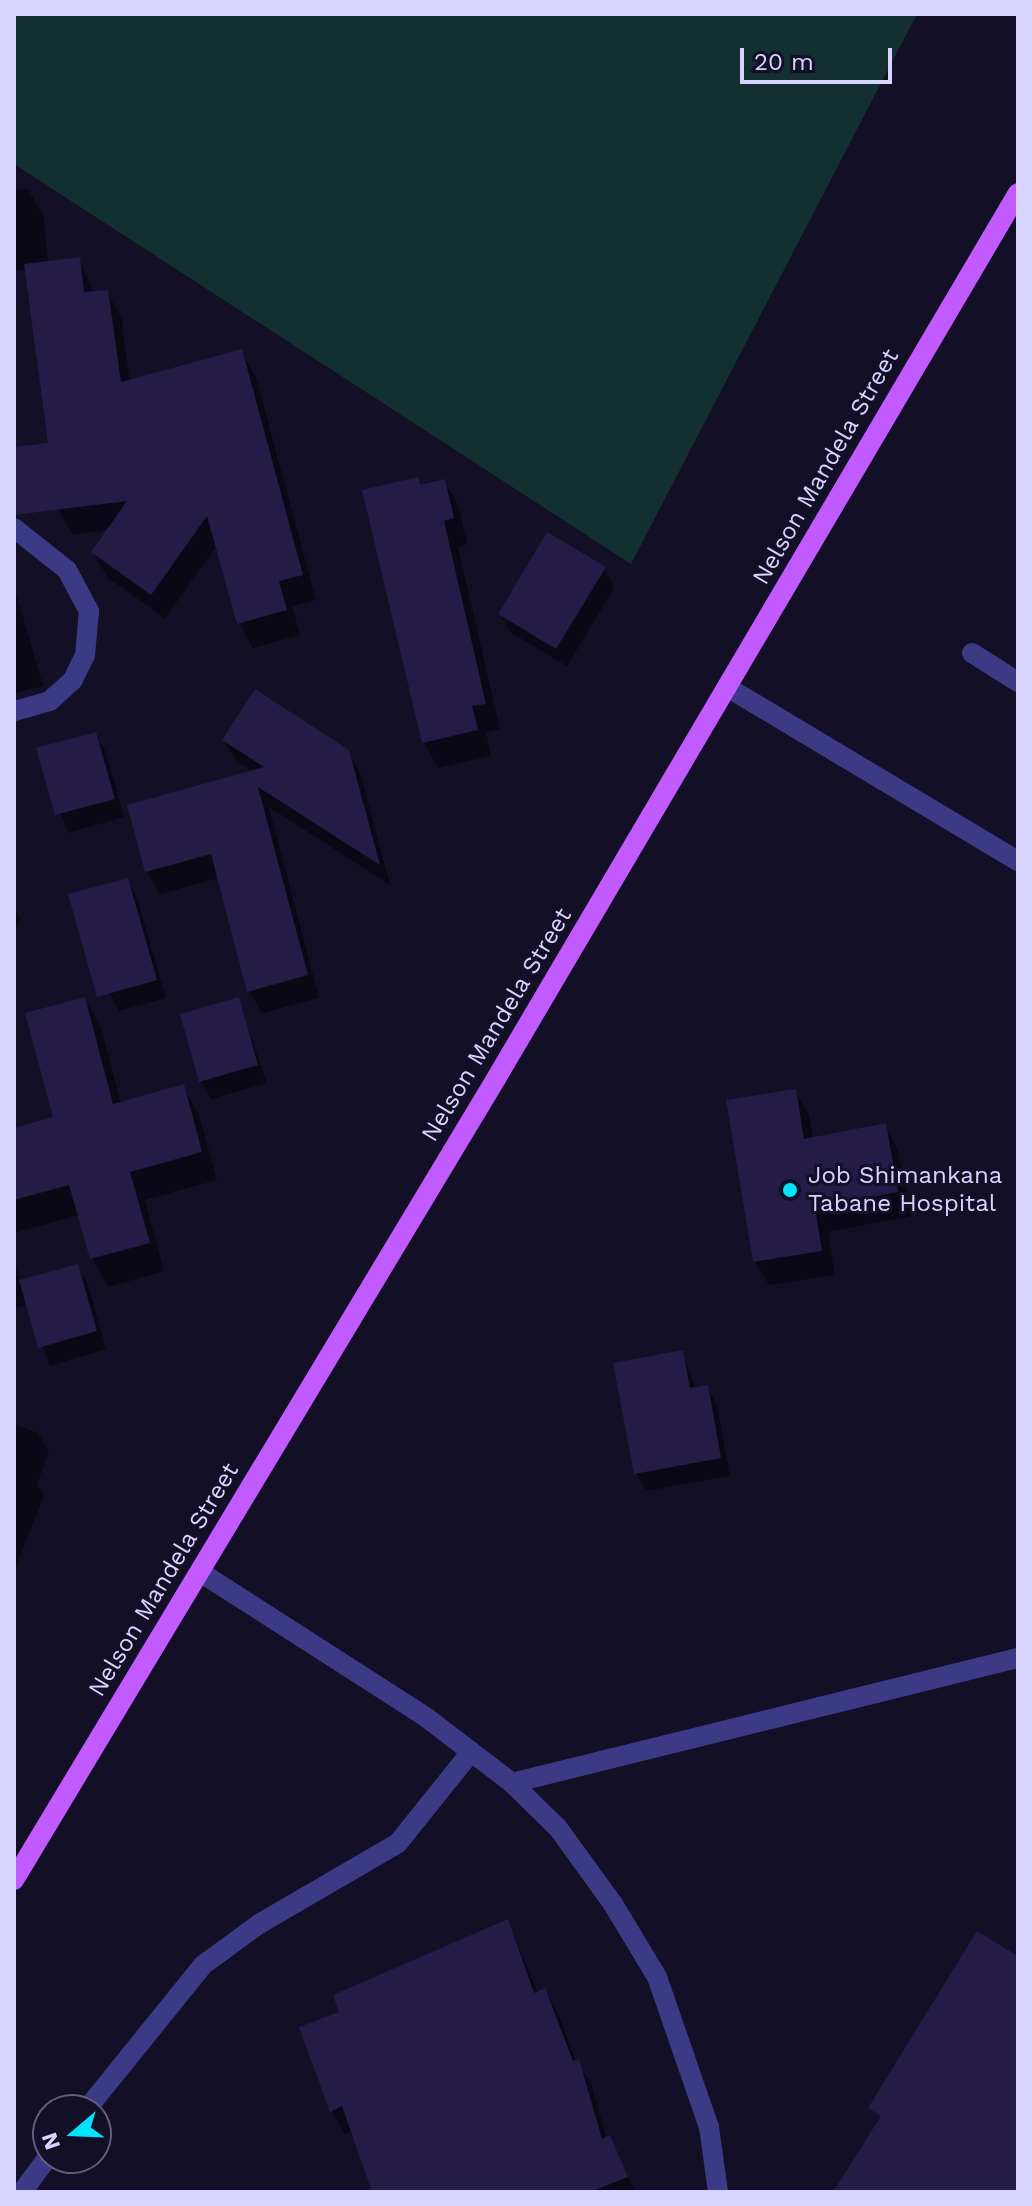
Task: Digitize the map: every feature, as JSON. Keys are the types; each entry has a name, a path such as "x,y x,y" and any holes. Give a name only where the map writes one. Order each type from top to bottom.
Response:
{"main road":[{"name":"Nelson Mandela Street","path":"14,1880 727,687 1018,193"}],"street":[{"path":"14,528 67,570 89,611 85,655 73,680 50,701 14,711"},
{"path":"972,653 1018,682"},
{"path":"727,687 1018,861"},
{"path":"200,1572 471,1752 512,1783 558,1828 657,1977 709,2127 718,2192"},
{"path":"512,1783 1018,1658"},
{"path":"99,2094 203,1965 259,1924 398,1843 471,1752"},
{"path":"22,2192 35,2174"}],"green space":[{"path":"14,14 917,14 631,564 14,164"}],"building":[{"path":"80,257 84,292 108,290 121,382 242,349 303,575 279,581 287,610 237,624 207,516 151,595 91,552 127,501 14,515 14,447 48,443 24,264"},
{"path":"418,477 420,485 445,479 454,518 444,521 486,704 472,706 478,730 422,743 362,490"},
{"path":"547,532 606,567 556,649 498,614"},
{"path":"255,689 349,750 380,865 258,787 308,975 247,992 211,854 145,872 127,805 264,767 222,740"},
{"path":"96,732 115,799 55,815 36,748"},
{"path":"128,878 157,980 97,997 68,894"},
{"path":"85,997 113,1104 184,1084 202,1152 130,1172 150,1243 90,1259 69,1185 14,1200 14,1128 53,1117 25,1013"},
{"path":"239,997 258,1065 199,1082 180,1014"},
{"path":"796,1089 804,1139 886,1123 898,1192 815,1208 822,1251 753,1262 726,1100"},
{"path":"78,1264 97,1331 38,1348 19,1280"},
{"path":"683,1350 690,1388 708,1385 721,1458 634,1474 613,1363"},
{"path":"508,1919 534,1993 545,1988 573,2061 579,2059 602,2139 610,2135 628,2177 590,2192 372,2192 342,2106 330,2112 299,2027 339,2012 333,1995"},
{"path":"977,1931 1018,1956 1018,2192 833,2192 881,2116 868,2108"}],"place":[{"name":"Job Shimankana Tabane Hospital","path":"790,1190"}]}
